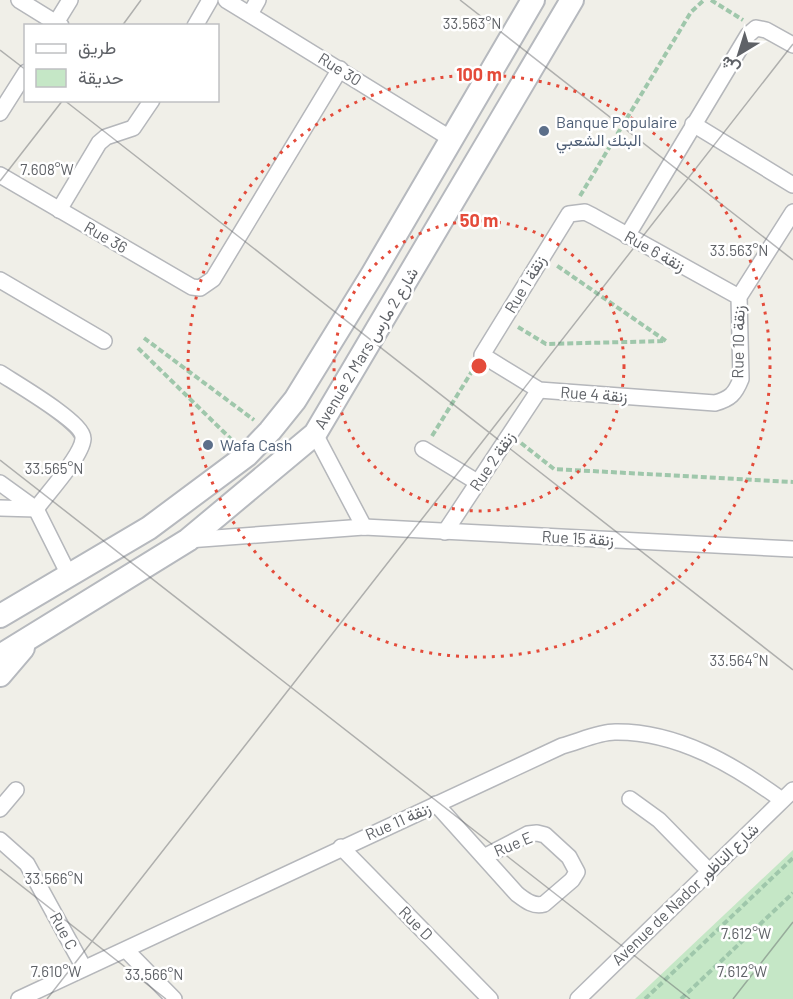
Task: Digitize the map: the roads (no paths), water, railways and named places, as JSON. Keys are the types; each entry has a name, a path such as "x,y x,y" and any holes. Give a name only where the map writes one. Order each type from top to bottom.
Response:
{"main road":[{"name":"Avenue 2 Mars شارع 2 مارس","path":"0,616 25,599 149,528 247,455 270,431 295,400 453,140 533,0"},
{"name":"Avenue 2 Mars شارع 2 مارس","path":"0,656 38,630 188,540 315,434 572,0"},
{"path":"0,602 25,599"},
{"path":"0,675 38,630"}],"street":[{"path":"20,0 57,24 70,0"},
{"path":"196,24 210,0"},
{"name":"Rue 30","path":"226,0 453,140"},
{"path":"250,14 258,0"},
{"path":"627,236 738,49 756,28 766,30 793,45"},
{"name":"Rue 36","path":"0,175 192,287 200,288 213,279 340,69"},
{"path":"0,113 6,91 24,74"},
{"path":"59,210 99,143 106,137 133,128 151,102"},
{"path":"693,124 793,184"},
{"name":"Rue 6 زنقة","path":"569,214 585,212 739,297"},
{"name":"Rue 10 زنقة","path":"715,403 729,399 736,391 741,379 739,297 793,212"},
{"name":"Rue 1 زنقة","path":"482,355 569,214"},
{"path":"0,280 104,341"},
{"name":"Rue 4 زنقة","path":"482,355 539,390 715,403"},
{"path":"0,373 81,429 83,439 78,453 36,509"},
{"name":"Rue 2 زنقة","path":"445,532 539,390"},
{"path":"315,434 364,527"},
{"path":"423,449 477,482"},
{"path":"0,483 36,509 69,575"},
{"path":"0,508 36,509"},
{"name":"Rue 15 زنقة","path":"188,540 364,527 793,549"},
{"name":"Rue 11 زنقة","path":"19,999 562,746 613,732 657,737 706,753 754,780 788,795"},
{"path":"0,809 16,790"},
{"name":"Avenue de Nador شارع الناظور","path":"578,999 788,795"},
{"path":"630,799 658,820 709,871"},
{"name":"Rue E","path":"436,804 517,894 533,905 544,904 572,880 577,872 569,857 545,835 537,833 528,834 484,857"},
{"name":"Rue C","path":"0,840 27,864 84,968"},
{"name":"Rue D","path":"341,847 490,999"},
{"path":"126,950 174,999"}],"place":[{"name":"Banque Populaire البنك الشعبي","path":"544,131"},
{"name":"Wafa Cash","path":"208,445"}]}
